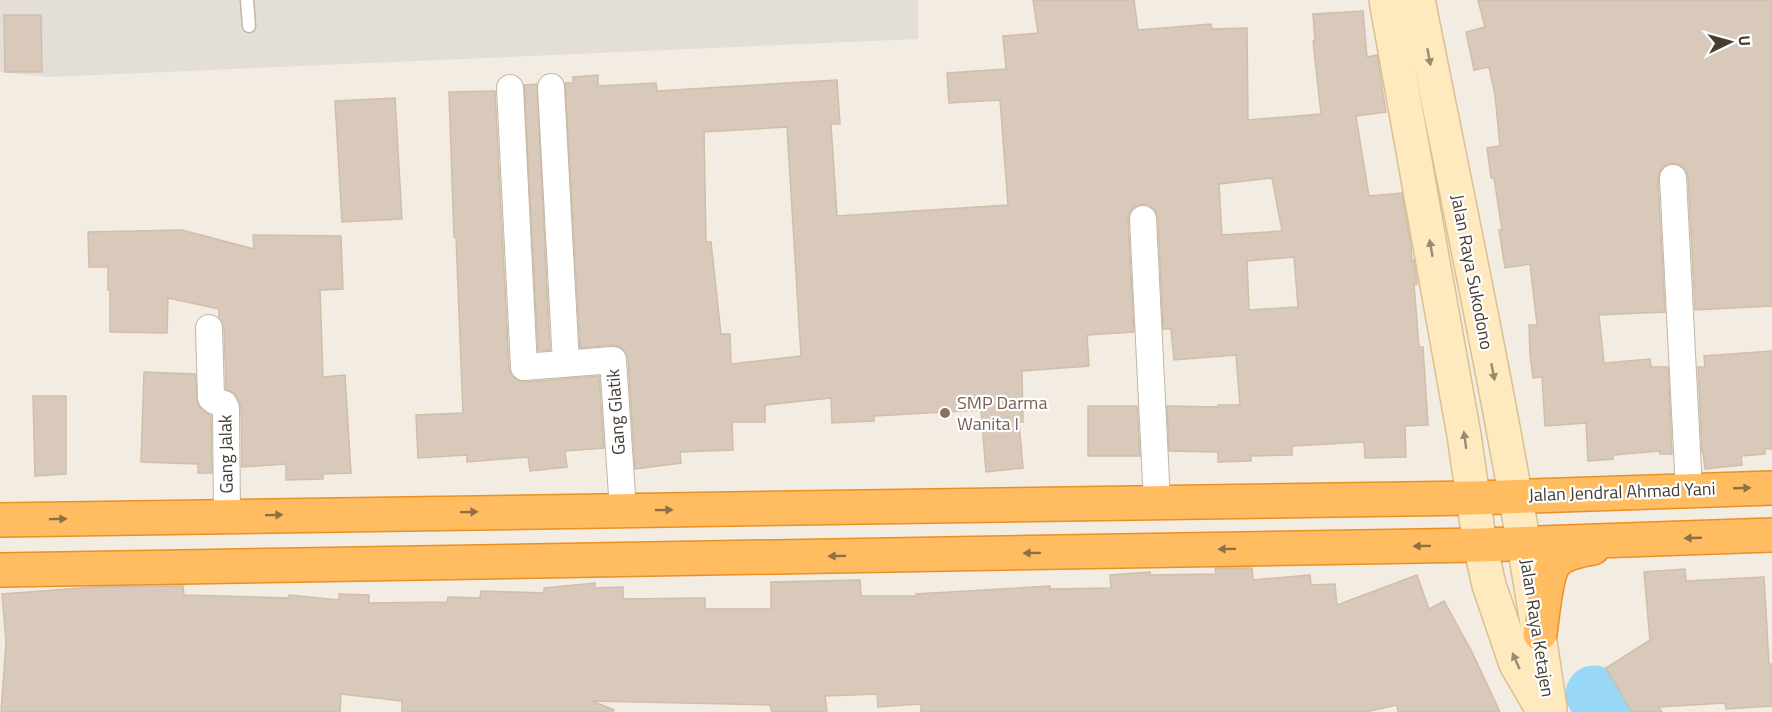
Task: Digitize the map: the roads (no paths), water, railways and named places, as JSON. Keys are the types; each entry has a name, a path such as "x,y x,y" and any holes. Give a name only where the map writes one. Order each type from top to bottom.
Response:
{"highway":[{"name":"Jalan Jendral Ahmad Yani","path":"0,520 1473,498 1772,488"},
{"path":"0,570 1480,545 1772,536"},
{"path":"1539,634 1554,564 1568,554 1633,540"}],"main road":[{"name":"Jalan Raya Sukodono","path":"1386,0 1464,435 1480,545"},
{"name":"Jalan Raya Sukodono","path":"1418,0 1504,430 1523,544"},
{"name":"Jalan Raya Ketajen","path":"1523,544 1551,712"},
{"name":"Jalan Raya Ketajen","path":"1480,545 1489,585 1516,664 1544,712"}],"street":[{"path":"510,88 524,367 566,363 551,87"},
{"path":"1673,178 1689,490"},
{"path":"1143,219 1157,502"},
{"name":"Gang Jalak","path":"209,328 211,398 224,404 226,408 227,516"},
{"name":"Gang Glatik","path":"566,363 613,360 623,510"}],"lane":[{"path":"248,0 249,26"}],"waterway":[{"path":"1594,694 1606,712"}],"place":[{"name":"SMP Darma Wanita I","path":"945,413"}]}
